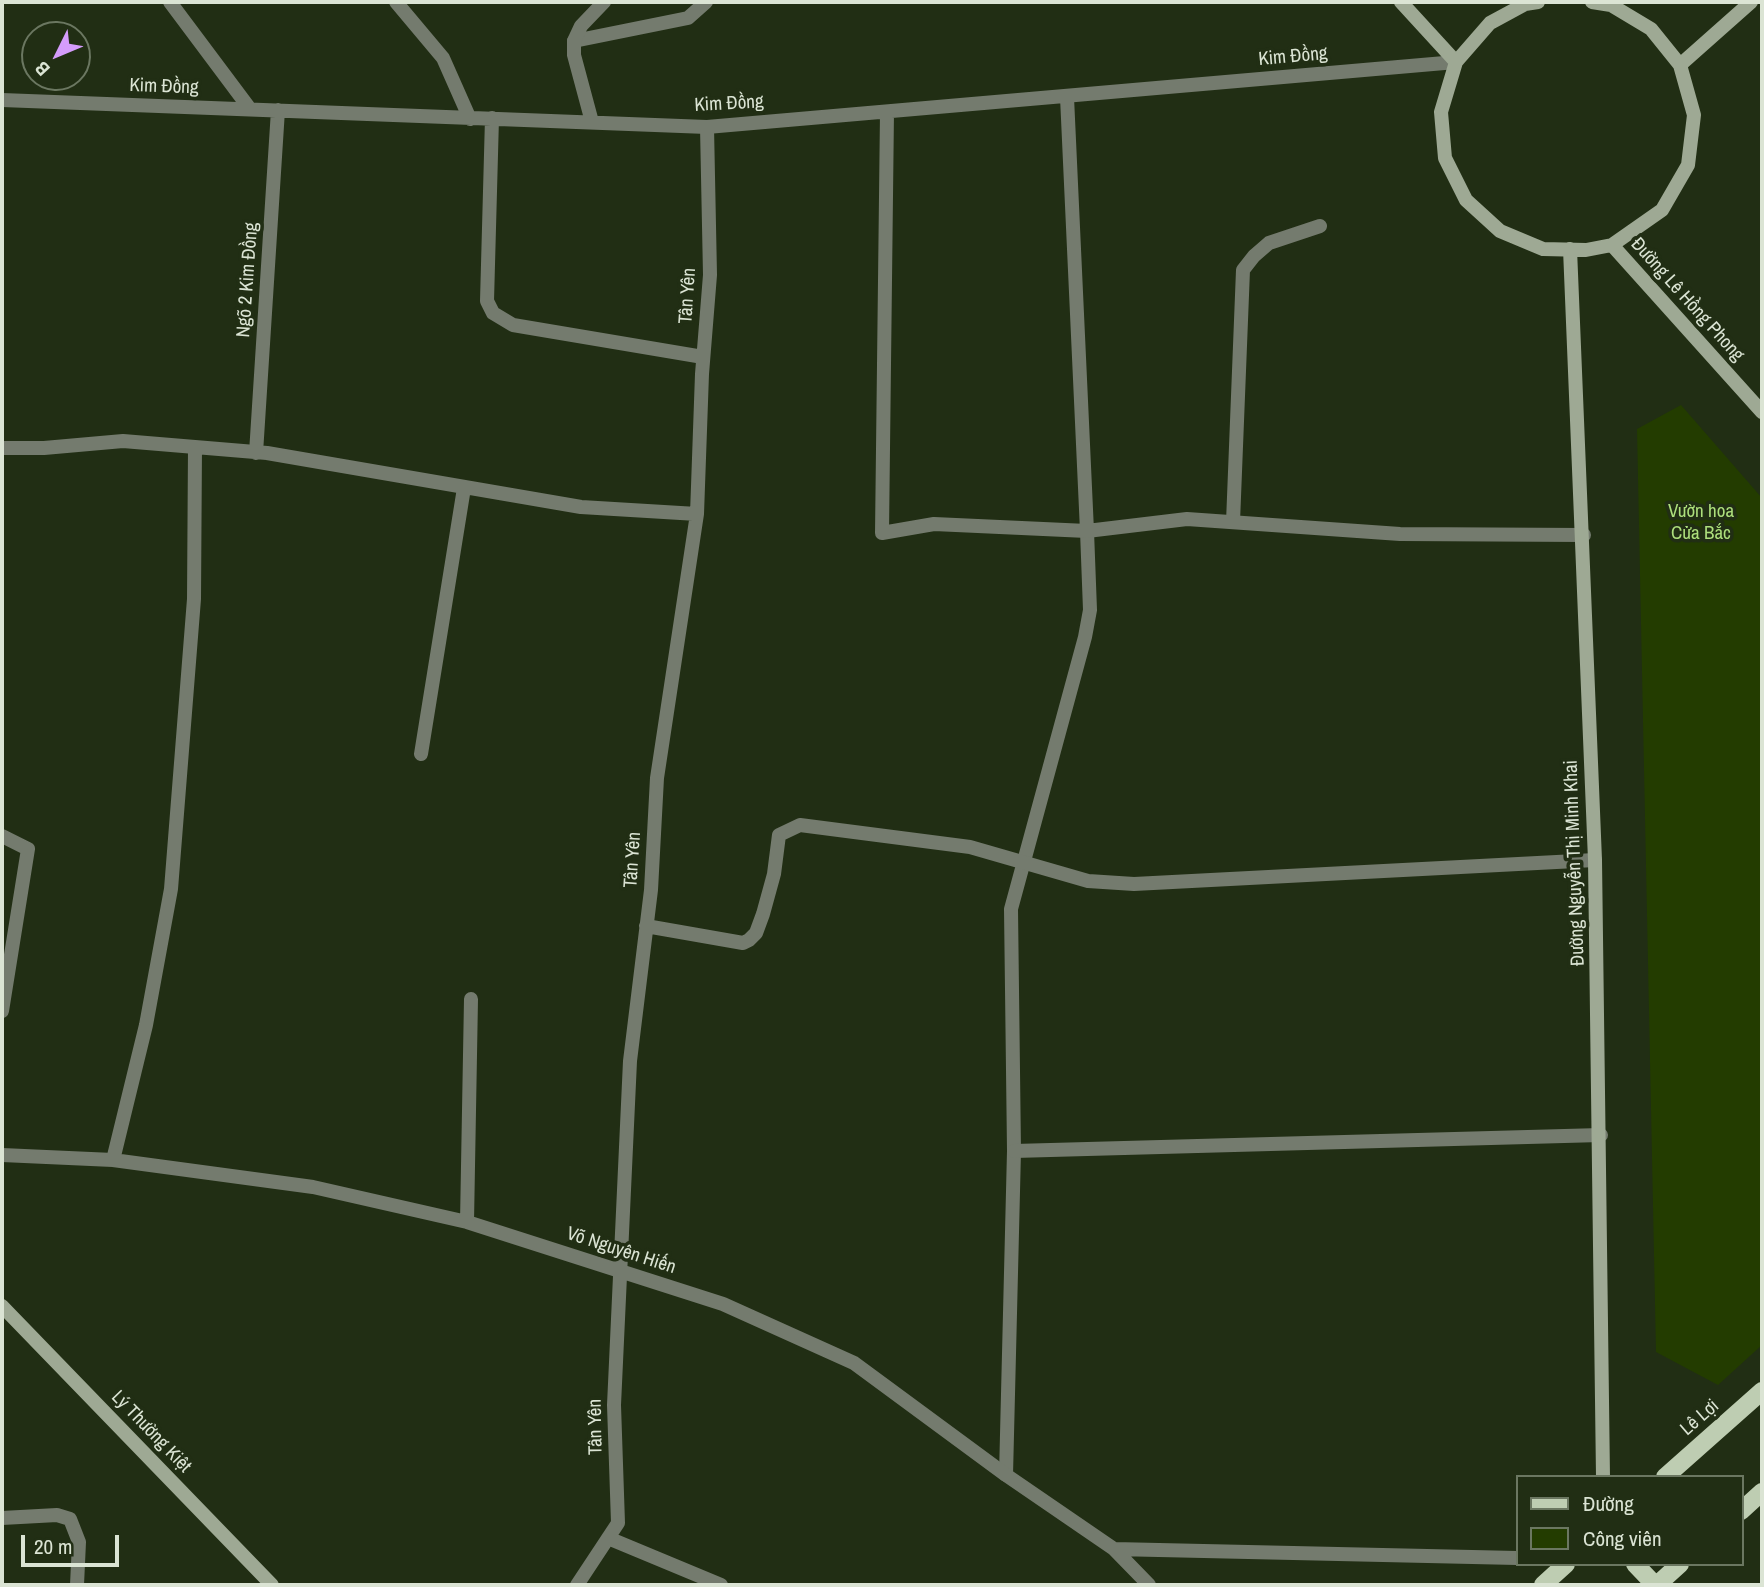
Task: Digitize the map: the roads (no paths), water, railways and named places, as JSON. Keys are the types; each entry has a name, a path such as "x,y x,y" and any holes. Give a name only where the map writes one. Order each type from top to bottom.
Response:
{"main road":[{"path":"1401,2 1455,62"},
{"path":"1538,2 1525,4 1490,23 1455,62 1441,112 1445,158 1466,200 1500,231 1543,249 1586,250 1612,245 1662,210 1688,165 1694,115 1680,65 1651,29 1611,5 1592,2"},
{"path":"1680,65 1752,2"},
{"name":"Đường Lê Hồng Phong","path":"1612,245 1762,412"},
{"name":"Đường Nguyễn Thị Minh Khai","path":"1570,249 1584,535 1595,860 1601,1135 1603,1475"},
{"name":"Lý Thường Kiệt","path":"2,1306 272,1585"},
{"name":"Lê Lợi","path":"1667,1475 1762,1391"},
{"path":"1743,1509 1762,1492"},
{"path":"1543,1585 1564,1566"},
{"path":"1637,1566 1656,1585 1678,1566"}],"street":[{"path":"170,2 250,109"},
{"path":"396,2 443,58 470,119"},
{"path":"592,122 574,55 573,41 581,26 604,2"},
{"path":"573,41 688,18 706,2"},
{"name":"Kim Đồng","path":"2,100 708,127 1455,62"},
{"path":"1006,1475 1014,1151 1011,909 1090,610 1067,97"},
{"name":"Ngõ 2 Kim Đồng","path":"256,453 278,110"},
{"path":"887,112 882,533 934,524 1087,531 1187,519 1400,534 1584,535"},
{"path":"492,118 487,300 493,313 513,325 703,357"},
{"name":"Tân Yên","path":"577,1585 618,1523 614,1405 630,1060 646,926 657,778 697,514 703,357 710,275 708,127"},
{"path":"1234,522 1244,270 1254,256 1269,243 1321,226"},
{"path":"2,448 44,448 123,441 195,447 256,453 581,507 697,514"},
{"path":"113,1160 146,1026 171,889 194,599 195,447"},
{"path":"421,754 464,488"},
{"path":"646,926 743,943 749,940 756,933 763,914 774,874 779,835 800,825 970,848 1088,881 1134,884 1595,860"},
{"path":"2,836 28,849 2,1011"},
{"path":"467,1222 471,999"},
{"path":"1014,1151 1601,1135"},
{"name":"Võ Nguyên Hiến","path":"2,1155 113,1160 313,1188 467,1222 723,1304 854,1363 1006,1475 1114,1549 1149,1585"},
{"path":"2,1518 57,1515 70,1519 79,1542 77,1585"},
{"path":"608,1538 721,1585"},
{"path":"1114,1549 1516,1558"}],"park label":[{"name":"Vườn hoa Cửa Bắc","path":"1701,523"}]}
